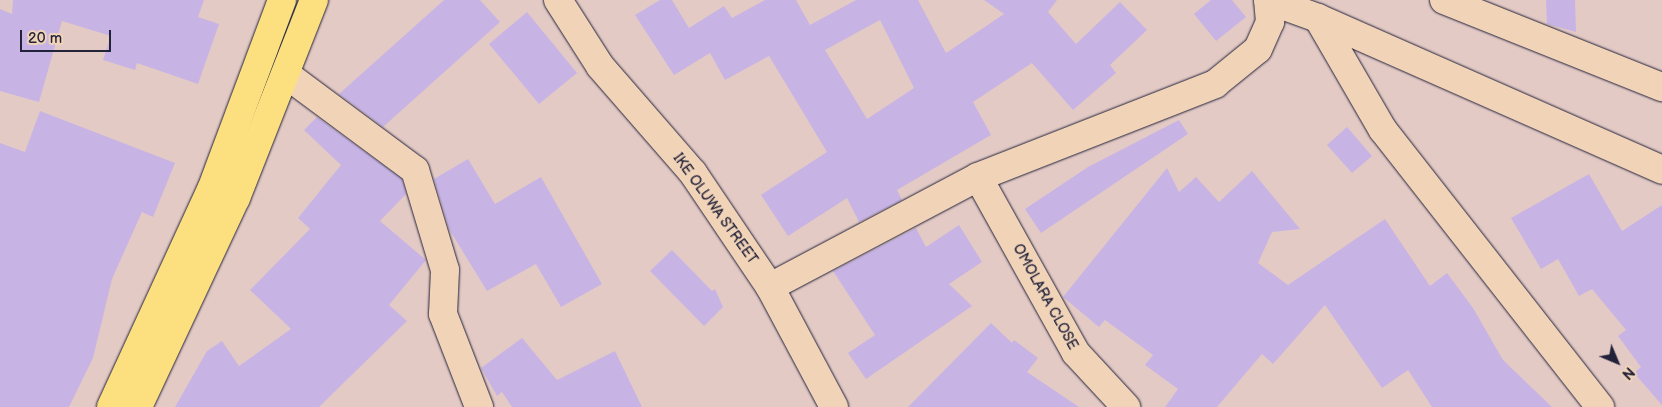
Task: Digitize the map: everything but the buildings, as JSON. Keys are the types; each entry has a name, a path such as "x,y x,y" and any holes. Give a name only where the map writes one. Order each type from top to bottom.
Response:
{"main road":[{"path":"111,407 211,190 282,0"},
{"path":"138,407 236,198 287,75 314,0"}],"street":[{"name":"IKE OLUWA STREET","path":"558,0 600,66 693,173 770,287 834,407"},
{"path":"770,287 978,177 1215,84 1258,49 1270,22 1267,0 1318,18 1662,170"},
{"path":"1444,0 1662,87"},
{"path":"1318,18 1383,130 1600,407"},
{"path":"287,75 415,170 444,270 444,314 479,407"},
{"name":"OMOLARA CLOSE","path":"978,177 1076,352 1126,407"}]}
